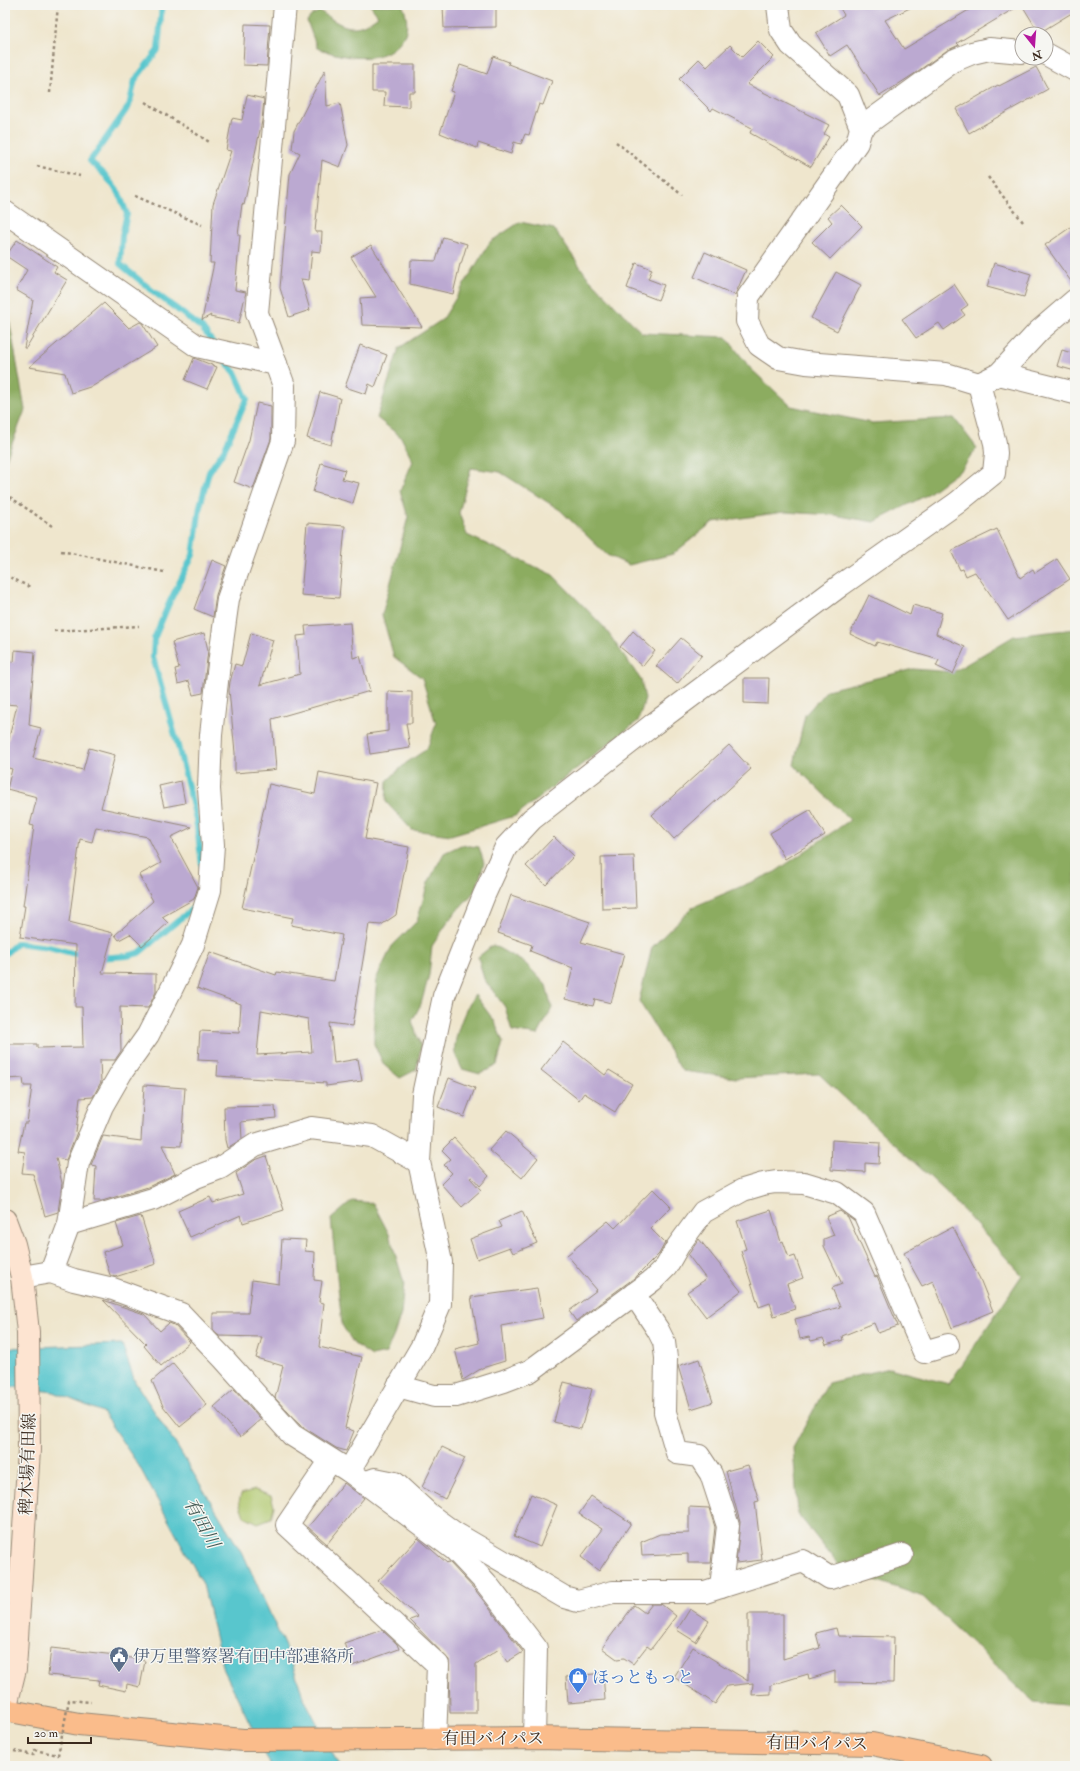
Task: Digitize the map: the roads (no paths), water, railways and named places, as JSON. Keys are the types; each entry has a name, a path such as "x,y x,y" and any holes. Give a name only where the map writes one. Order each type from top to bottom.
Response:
{"highway":[{"name":"有田バイパス","path":"5,1710 79,1724 243,1740 534,1738 872,1744 981,1766"}],"main road":[{"name":"稗木場有田線","path":"5,1220 14,1244 22,1277 28,1332 29,1450 15,1669 5,1710"}],"street":[{"path":"51,1272 69,1224 78,1163 99,1113 121,1073 148,1035 193,945 210,890 213,846 209,789 211,735 228,599 283,441 284,386 257,314 285,5"},
{"path":"780,6 781,30 791,45 848,95 861,128 857,143 748,297 747,321 759,345 778,358 806,363 946,374 980,384 999,374 1039,331 1075,300"},
{"path":"861,128 960,58 972,53 989,49 1014,51"},
{"path":"1054,58 1075,70"},
{"path":"5,212 197,346 276,364"},
{"path":"999,374 1075,393"},
{"path":"435,1739 438,1665 287,1525 348,1471 422,1346 440,1304 441,1262 419,1162 423,1095 444,996 484,895 506,847 532,819 655,723 841,585 957,503 994,473 996,453 995,443 980,384"},
{"path":"69,1224 153,1199 220,1168 254,1145 311,1128 372,1136 419,1162"},
{"path":"398,1386 434,1396 456,1396 530,1371 634,1294 666,1267 678,1246 703,1212 743,1190 776,1182 804,1183 837,1193 864,1213 924,1352 948,1344"},
{"path":"22,1277 51,1272 74,1280 112,1289 181,1314 224,1359 292,1435 348,1471 456,1550 486,1583 536,1648 534,1738"},
{"path":"634,1294 658,1330 664,1342 666,1358 665,1412 677,1453 698,1456 711,1474 728,1526 721,1587"},
{"path":"348,1471 375,1480 394,1483 431,1516 453,1532 564,1597 578,1601 613,1592 705,1592 802,1561 830,1578 902,1555"}],"water":[{"name":"有田川","path":"122,1344 135,1382 175,1443 245,1558 290,1658 303,1696 339,1766 271,1766 222,1666 203,1584 139,1466 102,1412 54,1392 5,1386 5,1348"}],"waterway":[{"path":"162,5 158,50 135,80 129,106 90,161 105,175 119,193 127,214 122,236 120,264 202,328 213,343"},
{"path":"202,865 196,819 178,746 153,657 154,639 170,601 193,555 200,506 209,472 224,450 247,399 236,374 224,359"},
{"path":"98,958 127,956 139,953 198,904"},
{"path":"5,954 17,943 49,947 83,956"}],"place":[{"name":"伊万里警察署有田中部連絡所","path":"119,1673"},
{"name":"ほっともっと","path":"578,1694"}]}
